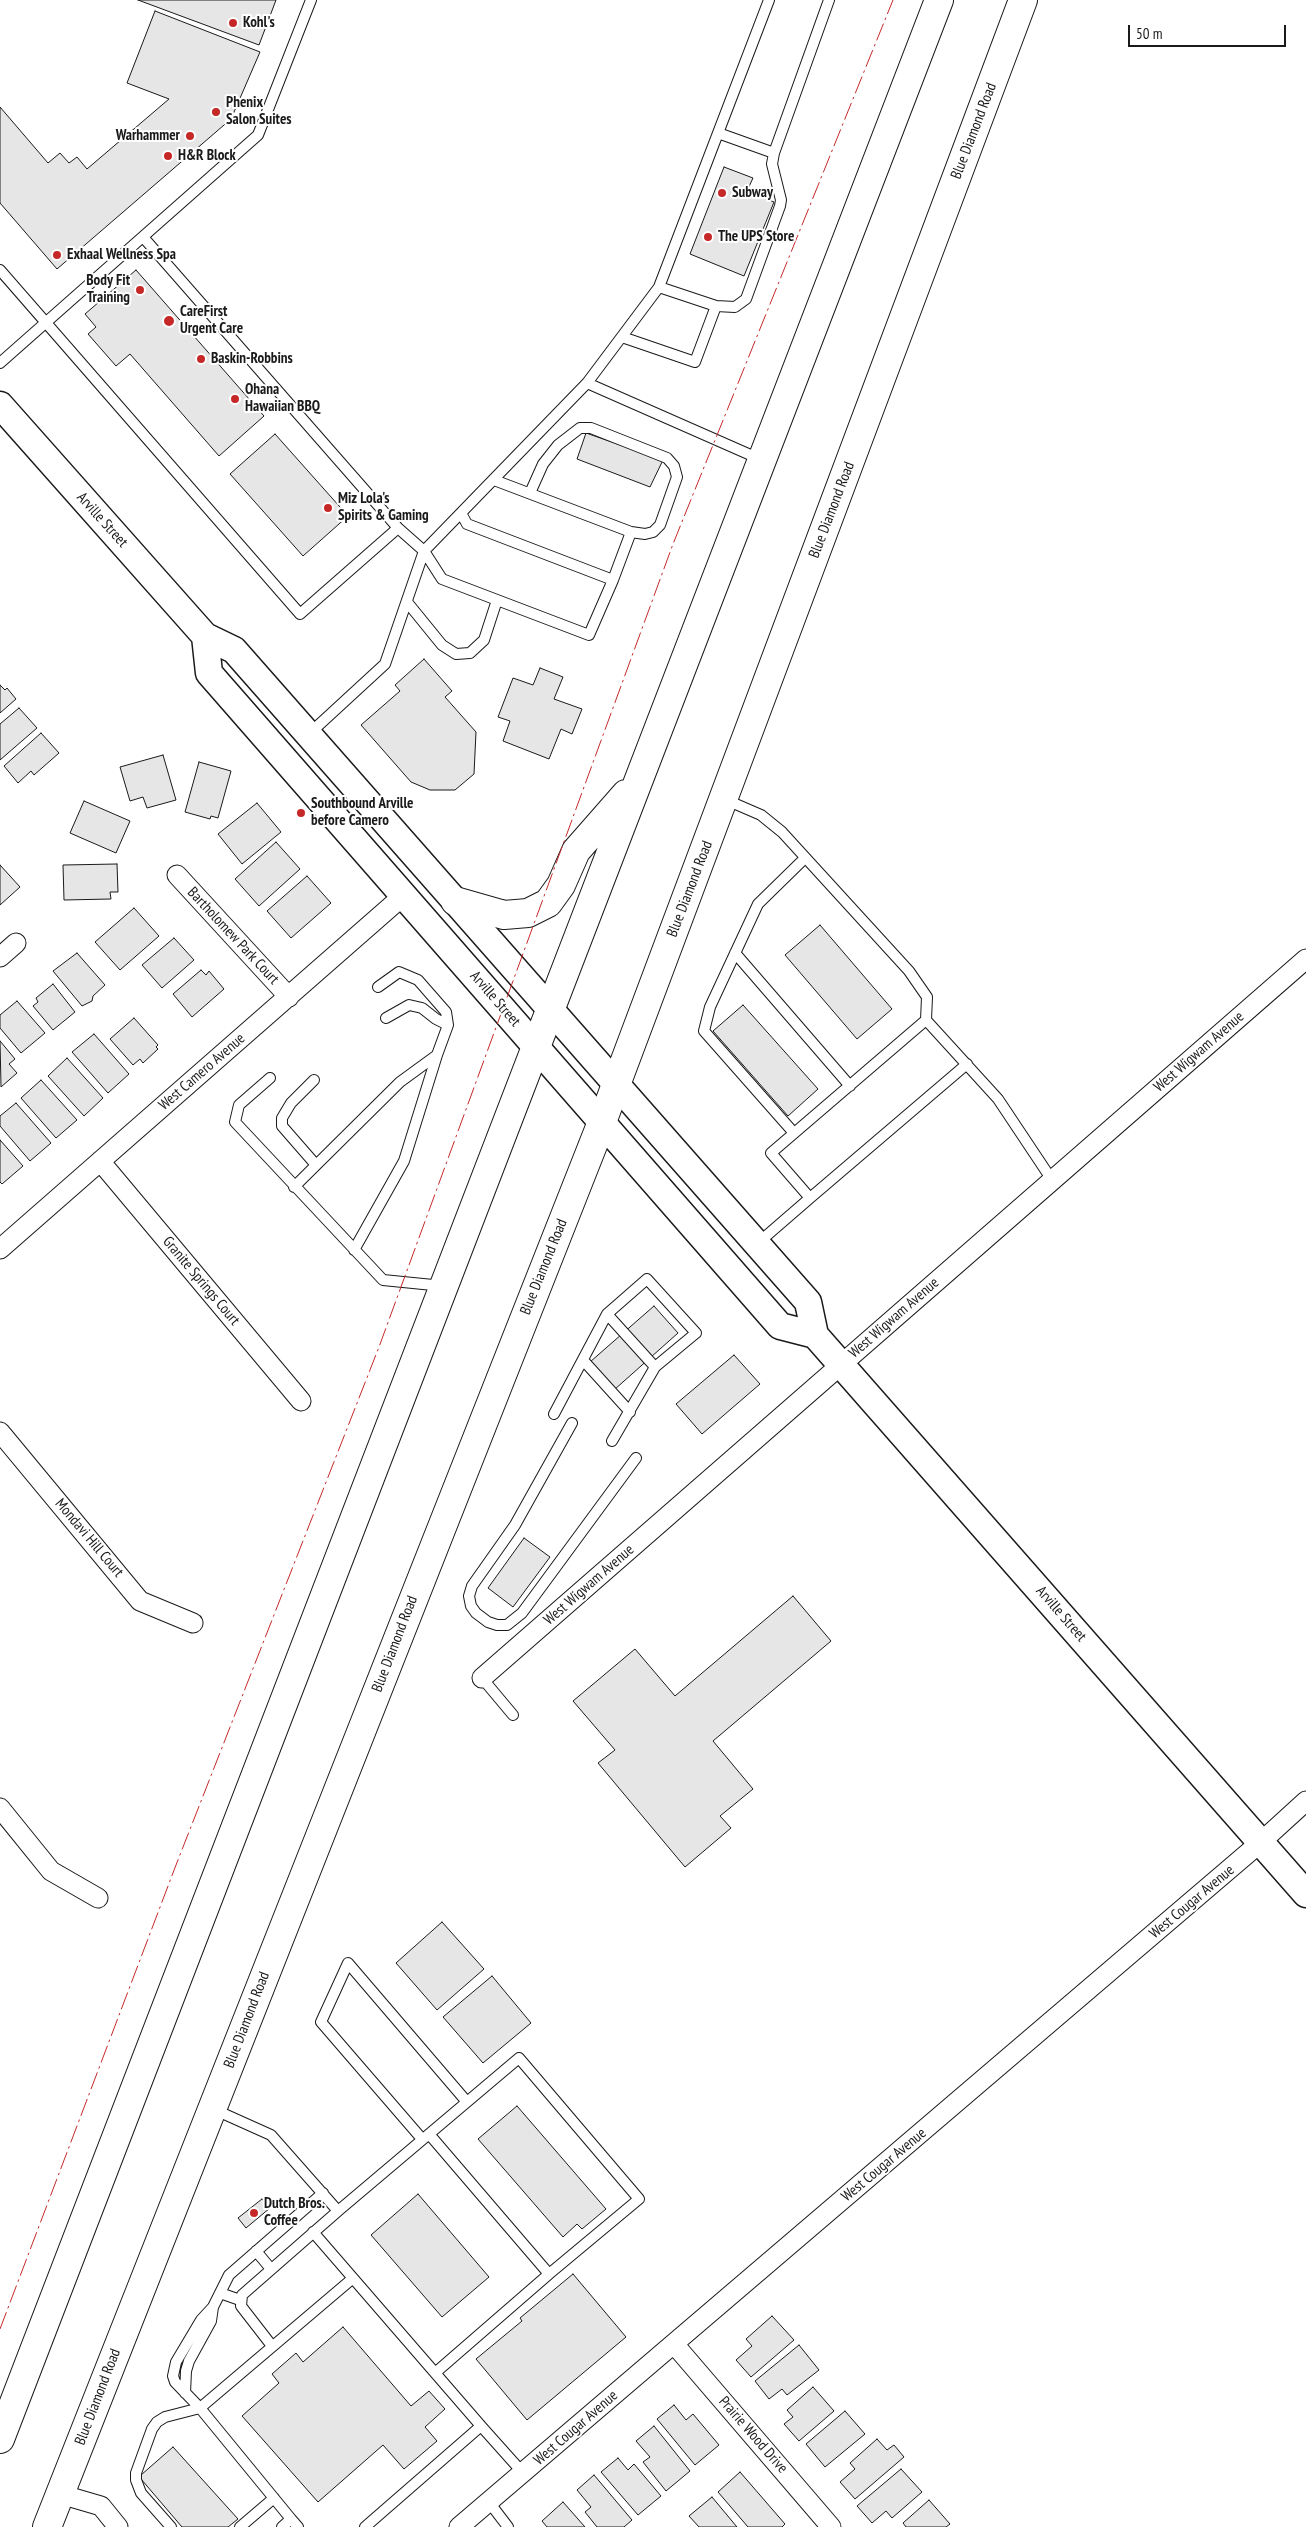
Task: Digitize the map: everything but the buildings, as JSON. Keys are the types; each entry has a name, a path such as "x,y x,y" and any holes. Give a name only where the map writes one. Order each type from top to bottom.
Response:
{"highway":[{"path":"0,2439 939,0"},
{"name":"Blue Diamond Road","path":"47,2527 602,1122 1023,0"},
{"path":"454,900 504,915 528,912 548,903 561,885 576,851 639,780"}],"street":[{"name":"Arville Street","path":"0,406 205,636 234,650 808,1302 816,1335 1306,1894"},
{"name":"Arville Street","path":"205,636 209,672 780,1326 816,1335"},
{"name":"Bartholomew Park Court","path":"177,875 288,997"},
{"name":"West Camero Avenue","path":"0,1249 404,895"},
{"path":"0,957 16,943"},
{"name":"West Wigwam Avenue","path":"482,1678 1306,959"},
{"name":"Granite Springs Court","path":"100,1161 301,1401"},
{"name":"Mondavi Hill Court","path":"0,1432 140,1601 193,1623"},
{"name":"West Cougar Avenue","path":"459,2527 1261,1842 1306,1801"},
{"path":"0,1808 51,1871 98,1898"},
{"name":"Prairie Wood Drive","path":"674,2344 831,2527"},
{"path":"60,2494 101,2506 118,2527"}],"lane":[{"path":"0,363 258,135 311,0"},
{"path":"308,734 385,664 424,551 587,383 659,287 769,0"},
{"path":"659,287 716,306 735,307 746,299 780,206 781,200 772,164 774,153 829,0"},
{"path":"718,133 774,153"},
{"path":"143,237 398,528 424,551 442,578 589,635 631,532"},
{"path":"0,270 300,614 398,528"},
{"path":"622,336 695,362 716,306"},
{"path":"587,383 762,460"},
{"path":"494,480 530,494 631,532 646,534 653,532 660,525 677,477 674,466 667,458 590,428 580,428 558,445 543,464 530,494"},
{"path":"461,513 467,524 613,580"},
{"path":"407,602 442,644 456,654 470,653 484,640 497,600"},
{"path":"724,798 761,816 782,832 909,971 927,997 926,1020 998,1099 1052,1180"},
{"path":"794,1133 704,1031 710,1007 758,904 805,858"},
{"path":"735,953 850,1086"},
{"path":"354,1250 404,1161 448,1025 446,1012 418,980 399,972 378,987"},
{"path":"386,1018 409,1005 422,1008 436,1020 448,1025"},
{"path":"810,1198 771,1153 926,1020"},
{"path":"294,1187 400,1082 437,1055"},
{"path":"757,1244 967,1064"},
{"path":"270,1078 240,1105 235,1122 383,1280 444,1286"},
{"path":"314,1080 291,1103 282,1118 282,1126 316,1165"},
{"path":"554,1414 607,1314 647,1279 696,1333 655,1367 612,1441"},
{"path":"607,1314 655,1367"},
{"path":"583,1360 630,1412"},
{"path":"572,1423 515,1525 472,1586 469,1596 471,1606 476,1613 488,1622 497,1625 508,1625 522,1613 636,1458"},
{"path":"482,1678 513,1715"},
{"path":"467,2102 348,1963 321,2022 549,2274"},
{"path":"272,2346 241,2306 240,2300 242,2295 313,2232 519,2058 639,2199 435,2373"},
{"path":"212,2109 271,2135 338,2211"},
{"path":"282,2527 295,2523 200,2408 185,2393 187,2366 211,2321 213,2307 229,2275 323,2193"},
{"path":"313,2232 523,2473"},
{"path":"256,2251 271,2269"},
{"path":"171,2527 141,2493 136,2473 152,2429 157,2422 165,2417 200,2408 352,2279"},
{"path":"220,2293 240,2300"},
{"path":"365,2527 481,2426"},
{"path":"240,2527 274,2498"},
{"path":"489,2502 508,2527"}],"power":[{"path":"0,2329 176,1865 379,1347 673,544 893,0"}],"place":[{"name":"Kohl's","path":"233,23"},
{"name":"Phenix Salon Suites","path":"216,112"},
{"name":"Warhammer","path":"190,136"},
{"name":"H&R Block","path":"168,156"},
{"name":"Subway","path":"722,193"},
{"name":"The UPS Store","path":"708,237"},
{"name":"Exhaal Wellness Spa","path":"57,255"},
{"name":"Body Fit Training","path":"140,290"},
{"name":"CareFirst Urgent Care","path":"169,321"},
{"name":"Baskin-Robbins","path":"201,359"},
{"name":"Ohana Hawaiian BBQ","path":"235,399"},
{"name":"Miz Lola's Spirits & Gaming","path":"328,508"},
{"name":"Southbound Arville before Camero","path":"301,813"},
{"name":"Dutch Bros. Coffee","path":"254,2213"}]}
